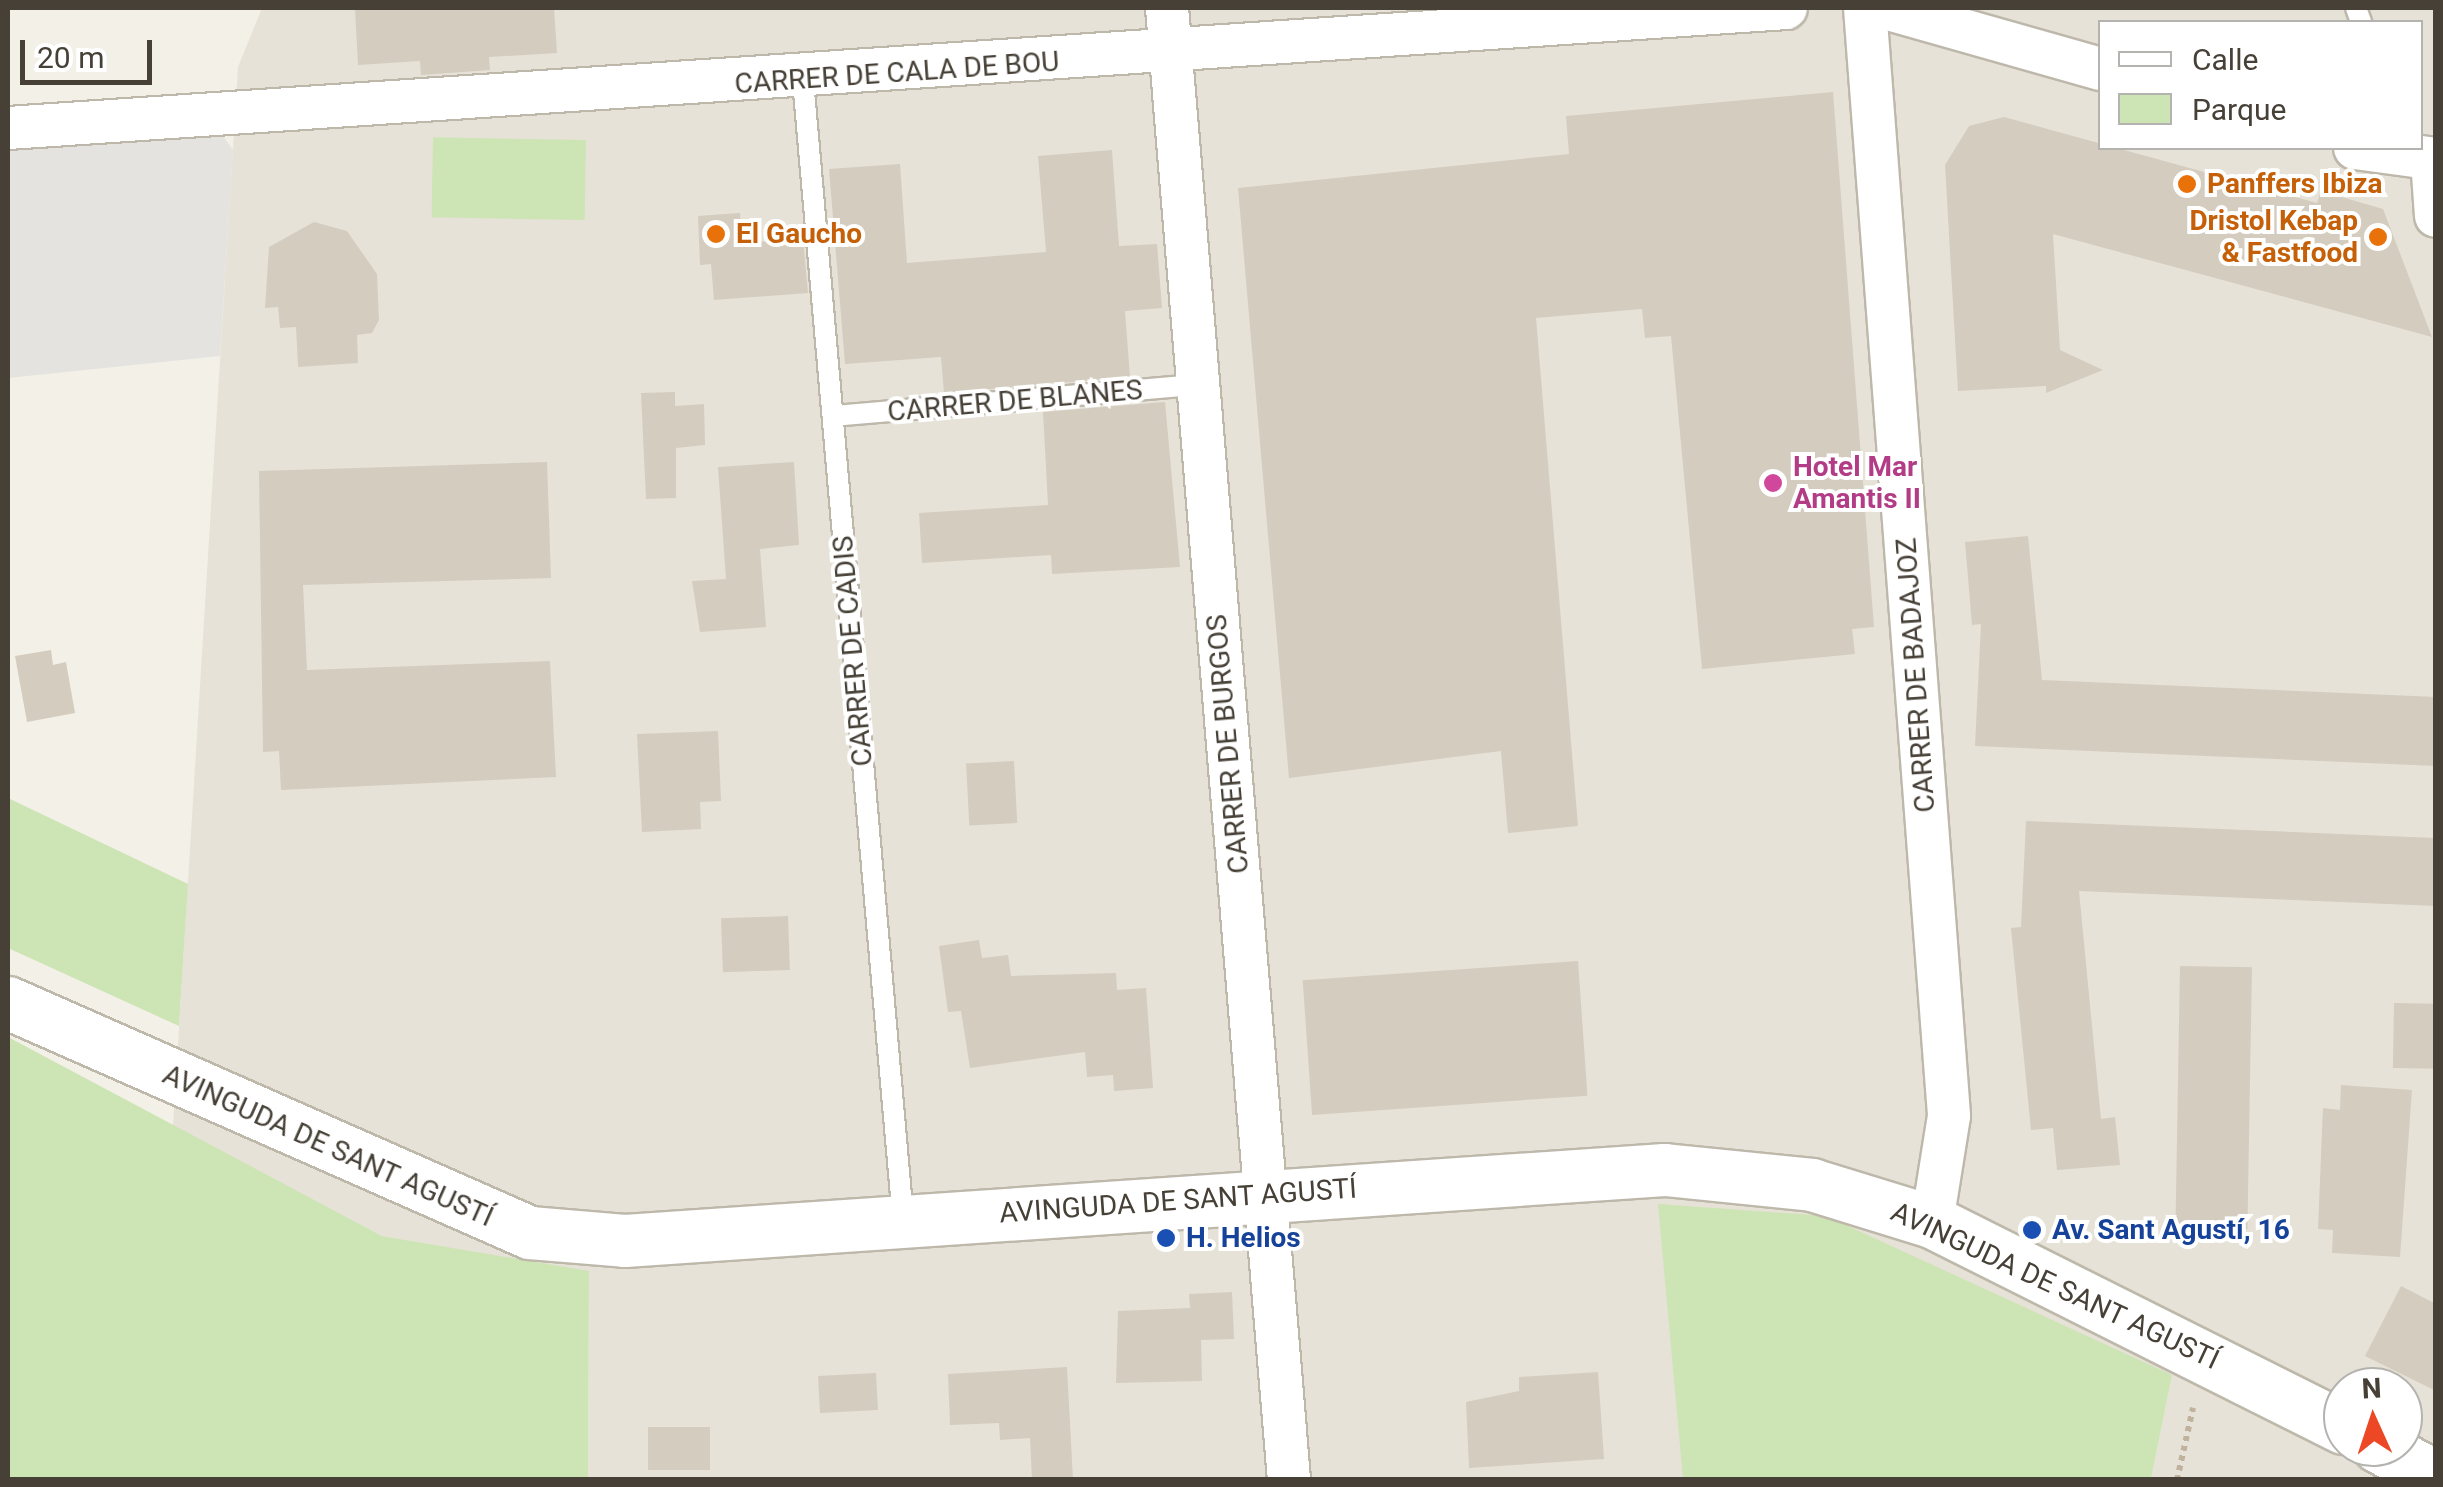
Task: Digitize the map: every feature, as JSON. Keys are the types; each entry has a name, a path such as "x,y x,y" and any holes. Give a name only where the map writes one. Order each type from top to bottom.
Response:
{"street":[{"name":"CARRER DE BURGOS","path":"1167,8 1289,1480"},
{"name":"CARRER DE CALA DE BOU","path":"8,128 803,80 1786,8"},
{"name":"CARRER DE BADAJOZ","path":"1864,8 1950,1116 1932,1222"},
{"path":"1885,8 2098,69"},
{"path":"2372,150 2417,155 2436,216"},
{"name":"AVINGUDA DE SANT AGUSTÍ","path":"8,1003 530,1233 625,1241 1266,1193 1665,1170 1812,1184 1932,1222 2206,1355 2323,1417"}],"lane":[{"name":"CARRER DE CADIS","path":"803,80 903,1221"},
{"name":"CARRER DE BLANES","path":"832,416 1198,385"}],"path":[{"path":"2177,1480 2206,1355"}],"shaded area":[{"path":"262,8 2435,8 2435,1479 2151,1479 2172,1374 1933,1479 588,1479 589,1272 382,1236 173,1126 238,67"},
{"path":"221,133 233,150 220,356 8,378 8,150"}],"green space":[{"path":"433,137 586,140 585,220 432,217"},
{"path":"8,798 188,884 179,1026 8,948"},
{"path":"8,1037 382,1236 589,1271 588,1479 8,1479"},
{"path":"1658,1204 1826,1216 2172,1375 2151,1479 1683,1479"}],"building":[{"path":"355,8 554,8 557,53 489,57 490,70 421,75 420,61 358,65"},
{"path":"1833,92 1874,627 1852,629 1855,654 1702,669 1671,336 1645,338 1642,309 1536,318 1578,826 1508,833 1501,751 1289,778 1238,188 1569,154 1566,116"},
{"path":"2004,117 2098,143 2098,150 2124,150 2317,203 2321,191 2383,209 2432,337 2053,234 2060,350 2103,370 2046,393 2046,386 1958,391 1945,165 1969,126"},
{"path":"1112,150 1119,246 1157,244 1162,308 1125,311 1130,377 944,393 941,357 845,364 829,169 900,164 907,263 1046,252 1038,156"},
{"path":"740,213 742,243 803,239 808,293 714,300 711,264 700,265 698,216"},
{"path":"314,222 347,231 377,274 379,320 372,333 357,335 358,363 298,367 296,327 280,328 278,307 265,308 269,247"},
{"path":"675,392 675,406 704,404 705,445 676,448 676,498 646,499 641,393"},
{"path":"1165,402 1180,567 1052,574 1051,555 922,563 919,513 1048,505 1043,412"},
{"path":"547,462 551,578 303,585 307,670 550,661 556,777 281,790 279,751 263,752 259,471"},
{"path":"794,462 799,545 760,549 766,627 700,632 692,581 726,579 718,467"},
{"path":"2028,536 2042,680 2436,697 2436,766 1975,746 1981,624 1972,625 1965,542"},
{"path":"51,650 53,665 66,662 75,713 27,722 15,656"},
{"path":"718,731 721,801 700,802 701,829 642,832 637,734"},
{"path":"1014,761 1017,823 969,825 966,764"},
{"path":"2026,821 2436,838 2436,906 2079,891 2101,1119 2115,1117 2120,1165 2057,1170 2053,1128 2031,1130 2011,928 2021,927"},
{"path":"788,916 790,970 723,972 721,918"},
{"path":"979,940 982,958 1008,955 1011,976 1116,973 1117,990 1146,988 1153,1088 1114,1091 1113,1075 1087,1077 1085,1052 970,1068 961,1011 948,1012 939,946"},
{"path":"1578,961 1587,1096 1312,1115 1303,980"},
{"path":"2180,966 2252,967 2247,1229 2175,1228"},
{"path":"2394,1003 2436,1004 2435,1069 2393,1068"},
{"path":"2341,1085 2412,1090 2400,1257 2332,1253 2333,1230 2318,1229 2323,1108 2340,1110"},
{"path":"2401,1286 2436,1304 2436,1391 2423,1385 2423,1367 2387,1367 2365,1356"},
{"path":"1232,1292 1234,1339 1201,1340 1202,1381 1116,1383 1118,1311 1190,1308 1189,1294"},
{"path":"1067,1367 1073,1480 1032,1480 1030,1438 1000,1440 999,1423 950,1425 948,1374"},
{"path":"1598,1372 1604,1459 1469,1468 1466,1402 1519,1391 1519,1377"},
{"path":"876,1373 878,1410 820,1413 818,1376"},
{"path":"648,1427 710,1427 710,1470 648,1470"}],"place":[{"name":"Panffers Ibiza","path":"2187,184"},
{"name":"El Gaucho","path":"716,234"},
{"name":"Dristol Kebap & Fastfood","path":"2378,237"},
{"name":"Hotel Mar Amantis II","path":"1773,483"},
{"name":"Av. Sant Agustí, 16","path":"2032,1230"},
{"name":"H. Helios","path":"1166,1238"}]}
